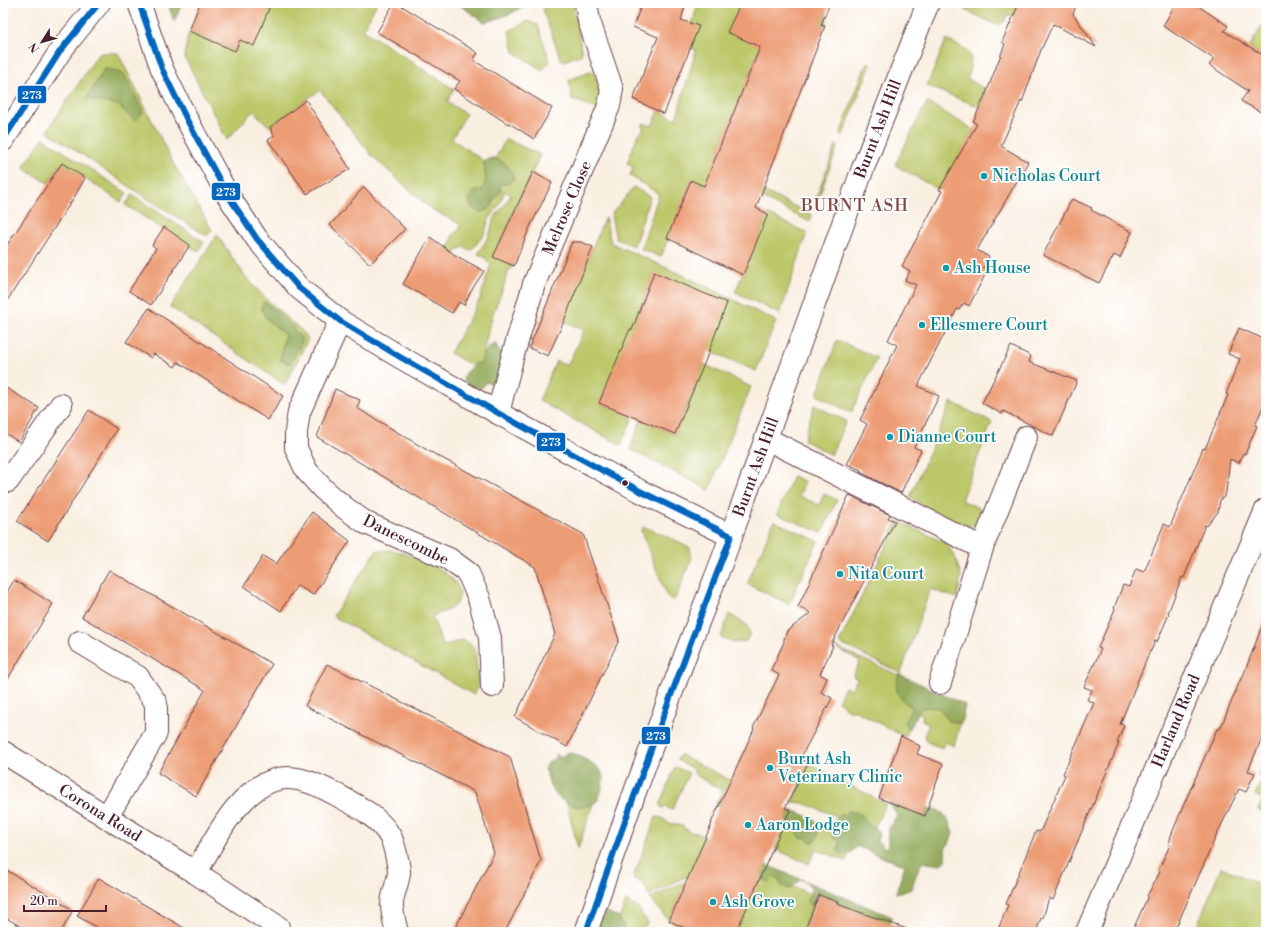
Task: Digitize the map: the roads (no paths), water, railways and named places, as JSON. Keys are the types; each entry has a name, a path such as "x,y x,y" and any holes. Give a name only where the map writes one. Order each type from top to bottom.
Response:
{"street":[{"path":"3,140 61,50 99,3"},
{"path":"139,3 162,69 187,120 233,205 257,239 293,282 311,299 340,321 406,361 498,413 638,490 731,536"},
{"name":"Melrose Close","path":"498,413 534,284 609,106 612,89 589,21 586,3"},
{"name":"Burnt Ash Hill","path":"586,932 632,800 731,536 863,168 928,3"},
{"name":"Danescombe","path":"340,321 299,412 296,432 296,448 306,470 323,489 345,508 366,523 449,559 468,573 479,598 490,638 492,686"},
{"path":"3,478 8,481 60,405"},
{"path":"940,683 982,548 1026,437"},
{"path":"766,439 982,548"},
{"name":"Harland Road","path":"1087,932 1266,510"},
{"path":"80,642 138,677 156,703 156,733 107,817"},
{"name":"Corona Road","path":"3,752 196,873 278,927"},
{"path":"196,873 217,834 244,798 266,783 278,779 289,778 305,781 346,799 366,812 382,826 391,838 399,872 392,906 397,932"}],"place":[{"name":"Nicholas Court","path":"984,176"},
{"name":"Ash House","path":"946,268"},
{"name":"Ellesmere Court","path":"922,325"},
{"name":"Dianne Court","path":"890,437"},
{"name":"Nita Court","path":"840,574"},
{"name":"Burnt Ash Veterinary Clinic","path":"770,768"},
{"name":"Aaron Lodge","path":"748,825"},
{"name":"Ash Grove","path":"713,902"}],"district":[{"name":"BURNT ASH","path":"855,206"}]}
